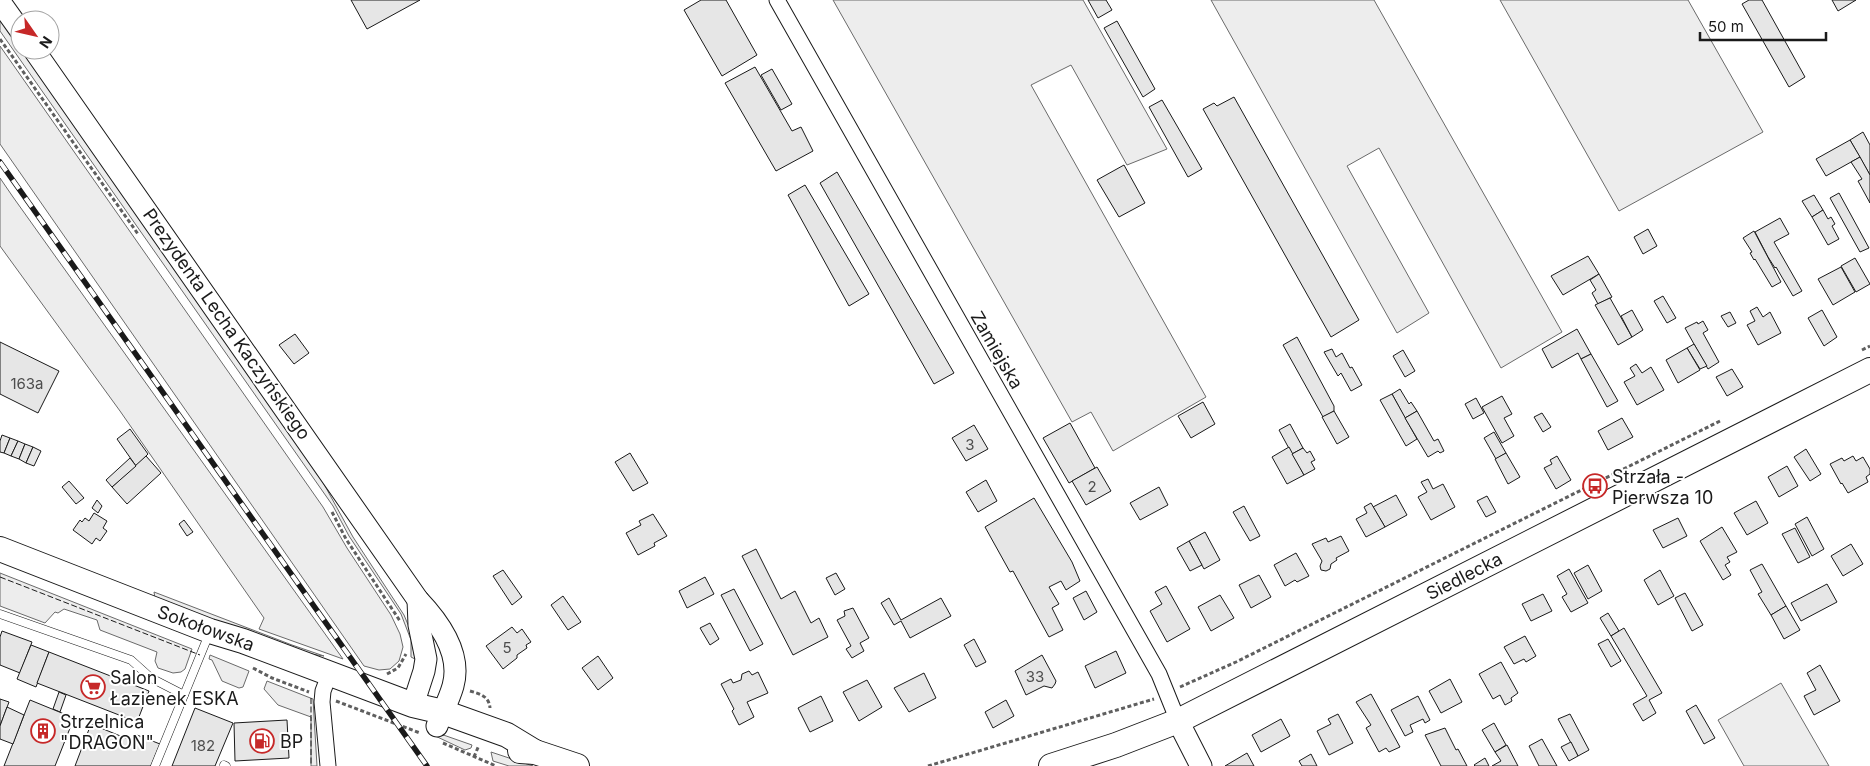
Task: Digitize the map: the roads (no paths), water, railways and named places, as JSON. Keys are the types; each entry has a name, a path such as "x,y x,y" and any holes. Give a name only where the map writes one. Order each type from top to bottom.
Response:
{"main road":[{"path":"0,2 10,16"},
{"name":"Prezydenta Lecha Kaczyńskiego","path":"41,60 418,600 441,627 452,658 455,675 453,686 435,728"},
{"name":"Siedlecka","path":"1051,766 1116,745 1178,720 1866,360"},
{"name":"Sokołowska","path":"0,549 210,631 243,641 325,685 413,705 435,728 507,735 535,752 578,766"},
{"path":"413,705 426,659 419,625 418,600"},
{"path":"1178,720 1202,766"}],"street":[{"name":"Zamiejska","path":"776,0 1159,674 1178,720"},
{"path":"325,685 328,766"}],"lane":[{"path":"0,614 131,660 151,678 184,695"},
{"path":"155,766 210,631"}],"railway":[{"path":"0,162 427,766"}],"place":[{"name":"Strzała - Pierwsza 10","path":"1595,486"},
{"name":"Salon Łazienek ESKA","path":"93,687"},
{"name":"Strzelnica \"DRAGON\"","path":"43,731"},
{"name":"BP","path":"262,741"}]}
